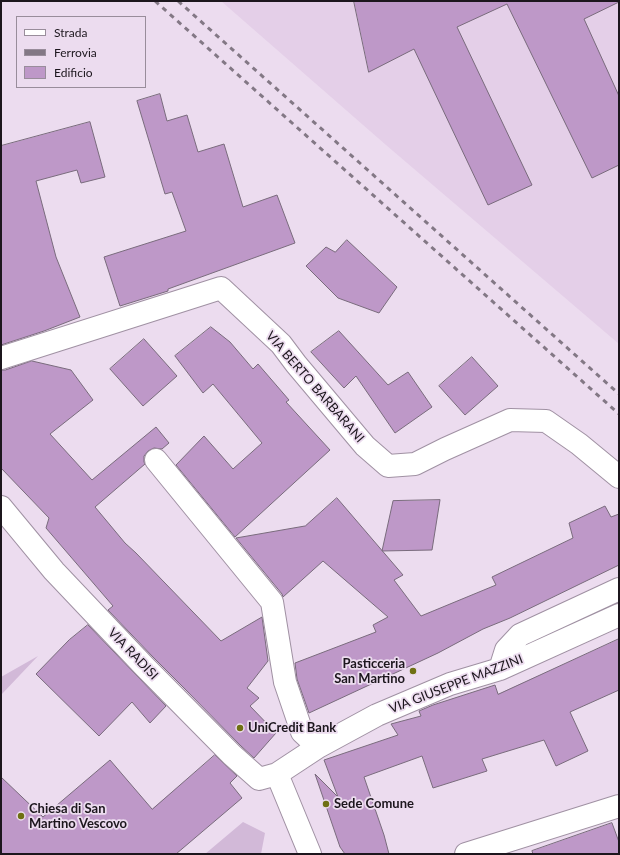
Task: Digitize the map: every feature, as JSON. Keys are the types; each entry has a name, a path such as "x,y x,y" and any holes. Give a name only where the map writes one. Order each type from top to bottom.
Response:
{"street":[{"name":"VIA BERTO BARBARANI","path":"1,358 221,288 281,344 365,446 388,466 415,464 510,420 546,421 579,444 619,477"},
{"path":"156,460 272,602 285,682 302,732 318,747"},
{"name":"VIA RADISI","path":"1,507 54,571 144,666 232,755 260,779 277,774"},
{"path":"500,669 506,650 520,635 619,589"},
{"name":"VIA GIUSEPPE MAZZINI","path":"277,774 318,747 385,712 450,684 500,669 619,615"},
{"path":"277,774 310,854"},
{"path":"466,854 619,806"}],"shaded area":[{"path":"221,1 619,1 619,344 386,145"},
{"path":"38,656 1,695 1,677"},
{"path":"243,822 265,833 261,854 205,854"}],"building":[{"path":"354,1 619,1 584,19 619,96 619,165 592,178 507,4 457,27 532,185 488,205 414,49 369,72"},
{"path":"160,94 167,121 187,115 198,152 224,144 243,207 277,195 295,243 168,289 168,291 120,306 104,257 186,231 172,192 165,194 137,101"},
{"path":"90,122 105,177 81,183 77,170 36,181 56,257 80,317 1,345 1,146"},
{"path":"347,240 397,287 379,313 338,298 306,266 326,247 335,252"},
{"path":"211,327 230,342 253,369 258,364 289,400 286,402 330,450 235,537 176,465 204,436 233,469 262,443 213,384 203,393 175,356"},
{"path":"339,331 388,385 408,372 432,407 395,433 356,376 344,388 311,352"},
{"path":"144,339 177,376 143,406 110,369"},
{"path":"472,357 498,386 465,415 439,386"},
{"path":"32,361 71,370 93,400 50,434 92,480 156,427 169,443 162,449 154,448 148,451 144,456 145,464 95,507 125,543 221,641 262,617 268,661 247,688 259,698 250,706 276,733 254,758 108,610 113,606 46,528 49,518 1,468 1,370"},
{"path":"337,498 403,575 394,580 421,616 496,585 492,577 573,538 569,523 605,506 611,517 619,514 619,565 510,618 483,629 438,653 309,713 297,679 295,663 376,632 373,625 388,617 323,561 283,597 236,538 305,526"},
{"path":"440,500 432,550 382,551 393,501"},
{"path":"88,625 166,706 150,723 132,702 99,736 36,674 69,640"},
{"path":"619,639 619,690 570,712 588,751 556,766 544,740 482,759 487,771 433,788 422,756 364,777 389,854 345,854 340,847 315,774 338,797 324,760 398,735 391,724 421,716 419,711 433,705 495,685 498,694"},
{"path":"215,755 237,776 230,783 242,798 176,854 1,854 1,777 43,817 110,760 152,809"},
{"path":"612,823 619,842 619,854 533,854 532,851"}],"railway":[{"path":"155,1 619,414"},
{"path":"178,1 619,394"}],"place":[{"name":"Pasticceria San Martino","path":"413,671"},
{"name":"UniCredit Bank","path":"240,728"},
{"name":"Sede Comune","path":"326,804"},
{"name":"Chiesa di San Martino Vescovo","path":"21,816"}]}
